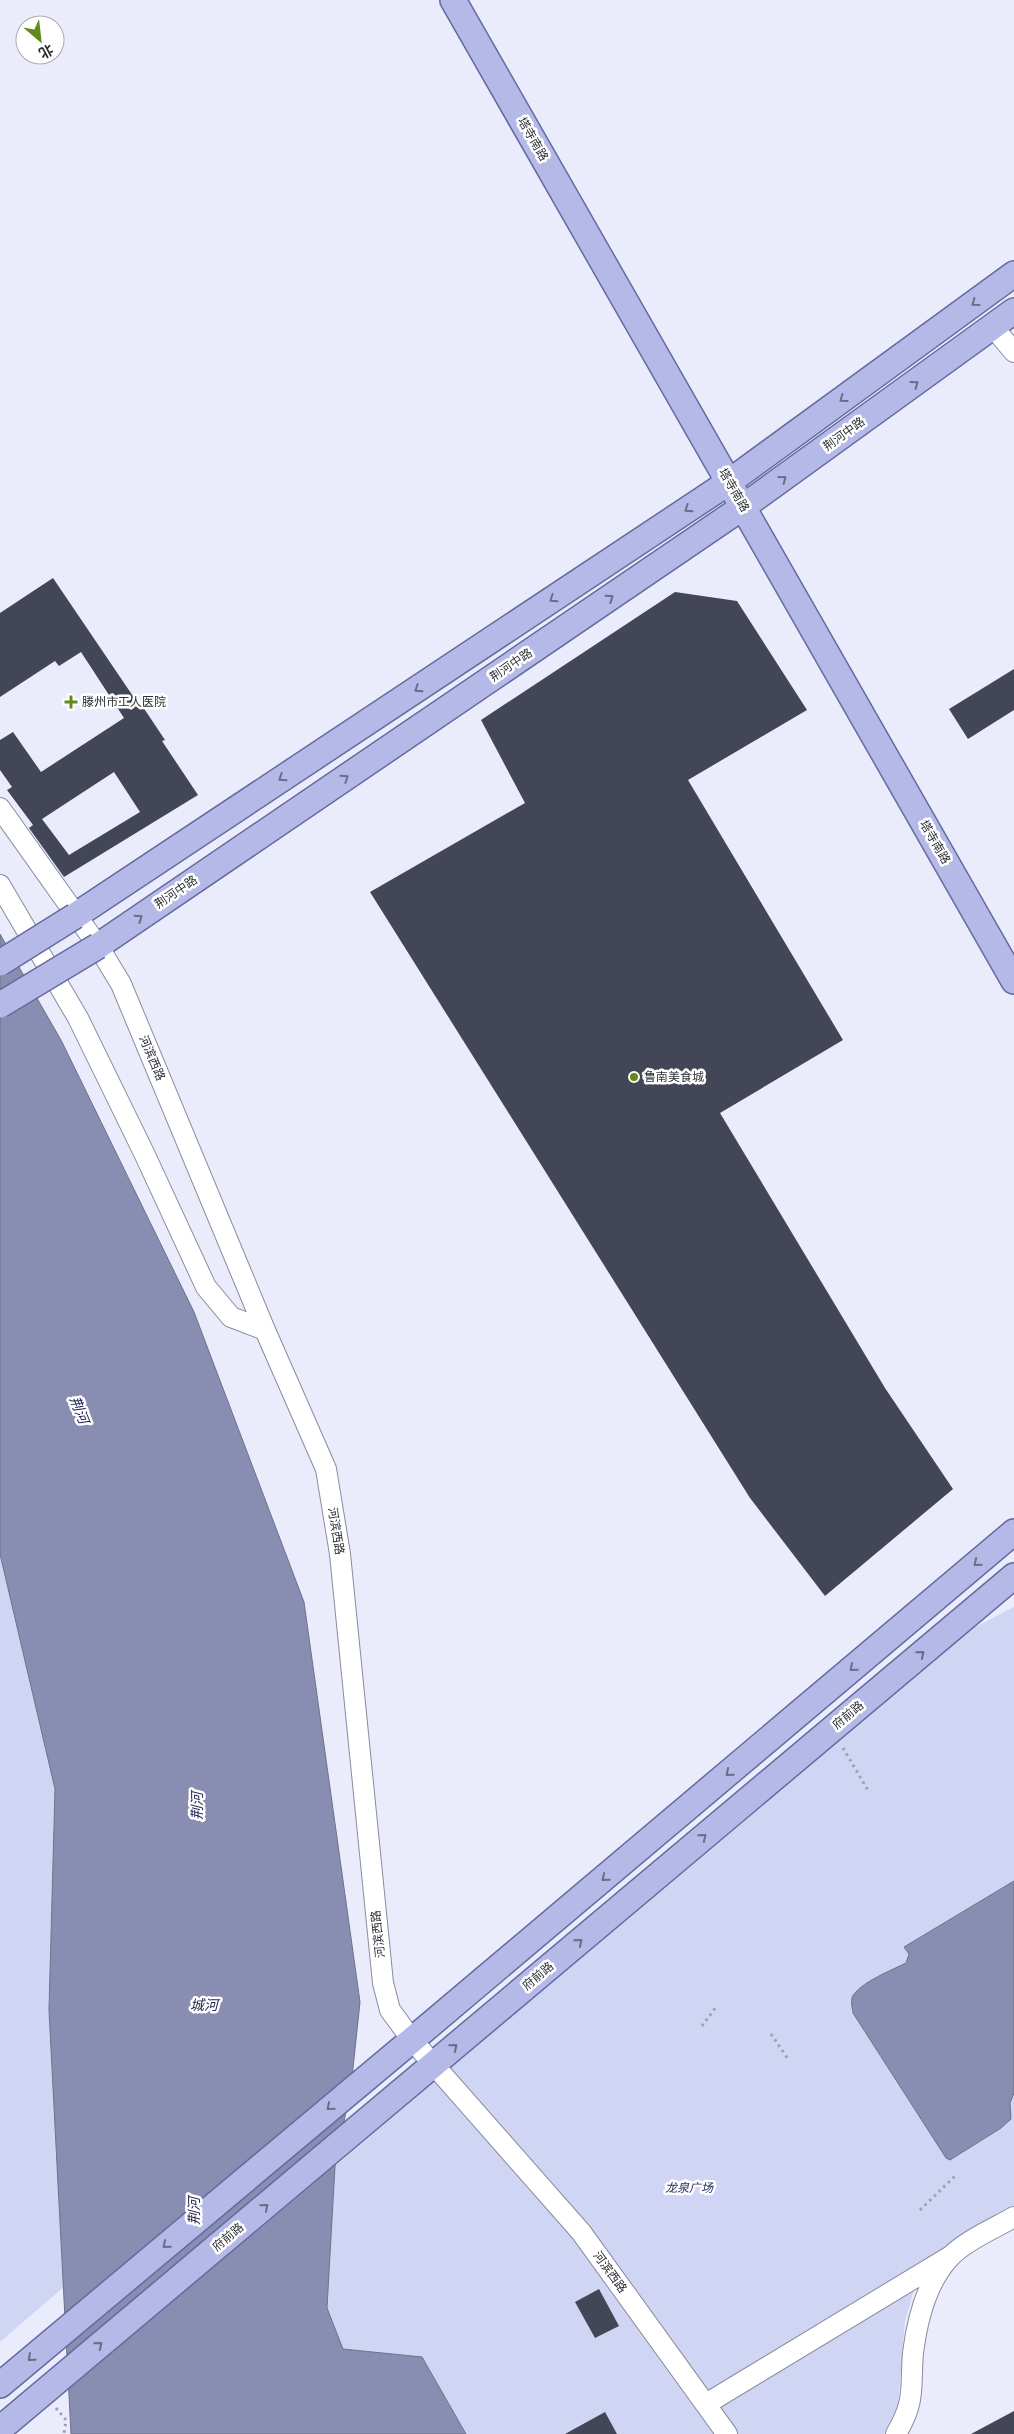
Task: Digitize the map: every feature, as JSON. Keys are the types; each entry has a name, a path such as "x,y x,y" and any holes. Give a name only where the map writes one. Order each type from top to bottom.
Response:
{"main road":[{"name":"塔寺南路","path":"453,0 1014,981"},
{"path":"0,963 76,916 729,482 1014,274"},
{"name":"荆河中路","path":"0,1005 98,946 744,507 1014,311"},
{"path":"0,2385 1014,1532"},
{"name":"府前路","path":"0,2429 378,2113 432,2065 1014,1576"}],"street":[{"path":"993,327 1014,352"},
{"name":"河滨西路","path":"0,808 98,946 121,984 265,1330 326,1469 340,1554 383,1983 390,2010 432,2065 581,2232 728,2434"},
{"path":"0,885 78,1018 144,1153 206,1287 230,1316 265,1330"},
{"path":"706,2404 1014,2218"},
{"path":"896,2434 905,2419 912,2397 913,2354 920,2318 934,2279 949,2257"}],"path":[{"path":"843,1719 838,1739 868,1792"},
{"path":"702,2026 716,2007"},
{"path":"770,2034 788,2059"},
{"path":"920,2210 955,2176"}],"green space":[{"path":"0,1554 55,1789 49,2010 65,2286 0,2342"},
{"name":"龙泉广场","path":"1014,1607 1014,2205 939,2251 914,2290 905,2321 898,2405 884,2434 466,2434 422,2357 343,2349 327,2308 335,2166 958,1636"}],"water":[{"name":"城河","path":"0,934 61,1040 194,1312 304,1602 360,2002 351,2087 335,2166 327,2308 343,2349 422,2357 466,2434 71,2434 49,2010 55,1789 0,1554"},
{"path":"1014,1881 1014,2093 1010,2103 1011,2119 1001,2128 950,2160 946,2158 853,2013 852,1998 864,1985 906,1963 909,1954 904,1947"}],"building":[{"path":"53,578 141,708 143,707 165,740 162,741 198,795 64,877 29,828 33,825 7,790 12,787 0,770 0,740 13,732 41,772 124,718 81,652 59,666 55,661 0,697 0,613","holes":["114,772 140,812 69,855 42,819"]},
{"name":"鲁南美食城","path":"675,592 737,601 807,710 688,780 843,1040 720,1113 885,1388 953,1489 825,1596 750,1498 370,892 525,803 481,720"},
{"path":"1014,669 1014,710 968,739 949,709"},
{"path":"599,2289 619,2326 595,2338 575,2302"},
{"path":"1014,2411 1014,2434 971,2434"},
{"path":"605,2412 617,2434 565,2434"}],"place":[{"name":"滕州市工人医院","path":"71,702"},
{"name":"鲁南美食城","path":"634,1077"}],"water label":[{"name":"荆河","path":"79,1410"},
{"name":"荆河","path":"197,1806"},
{"name":"荆河","path":"194,2211"}]}
